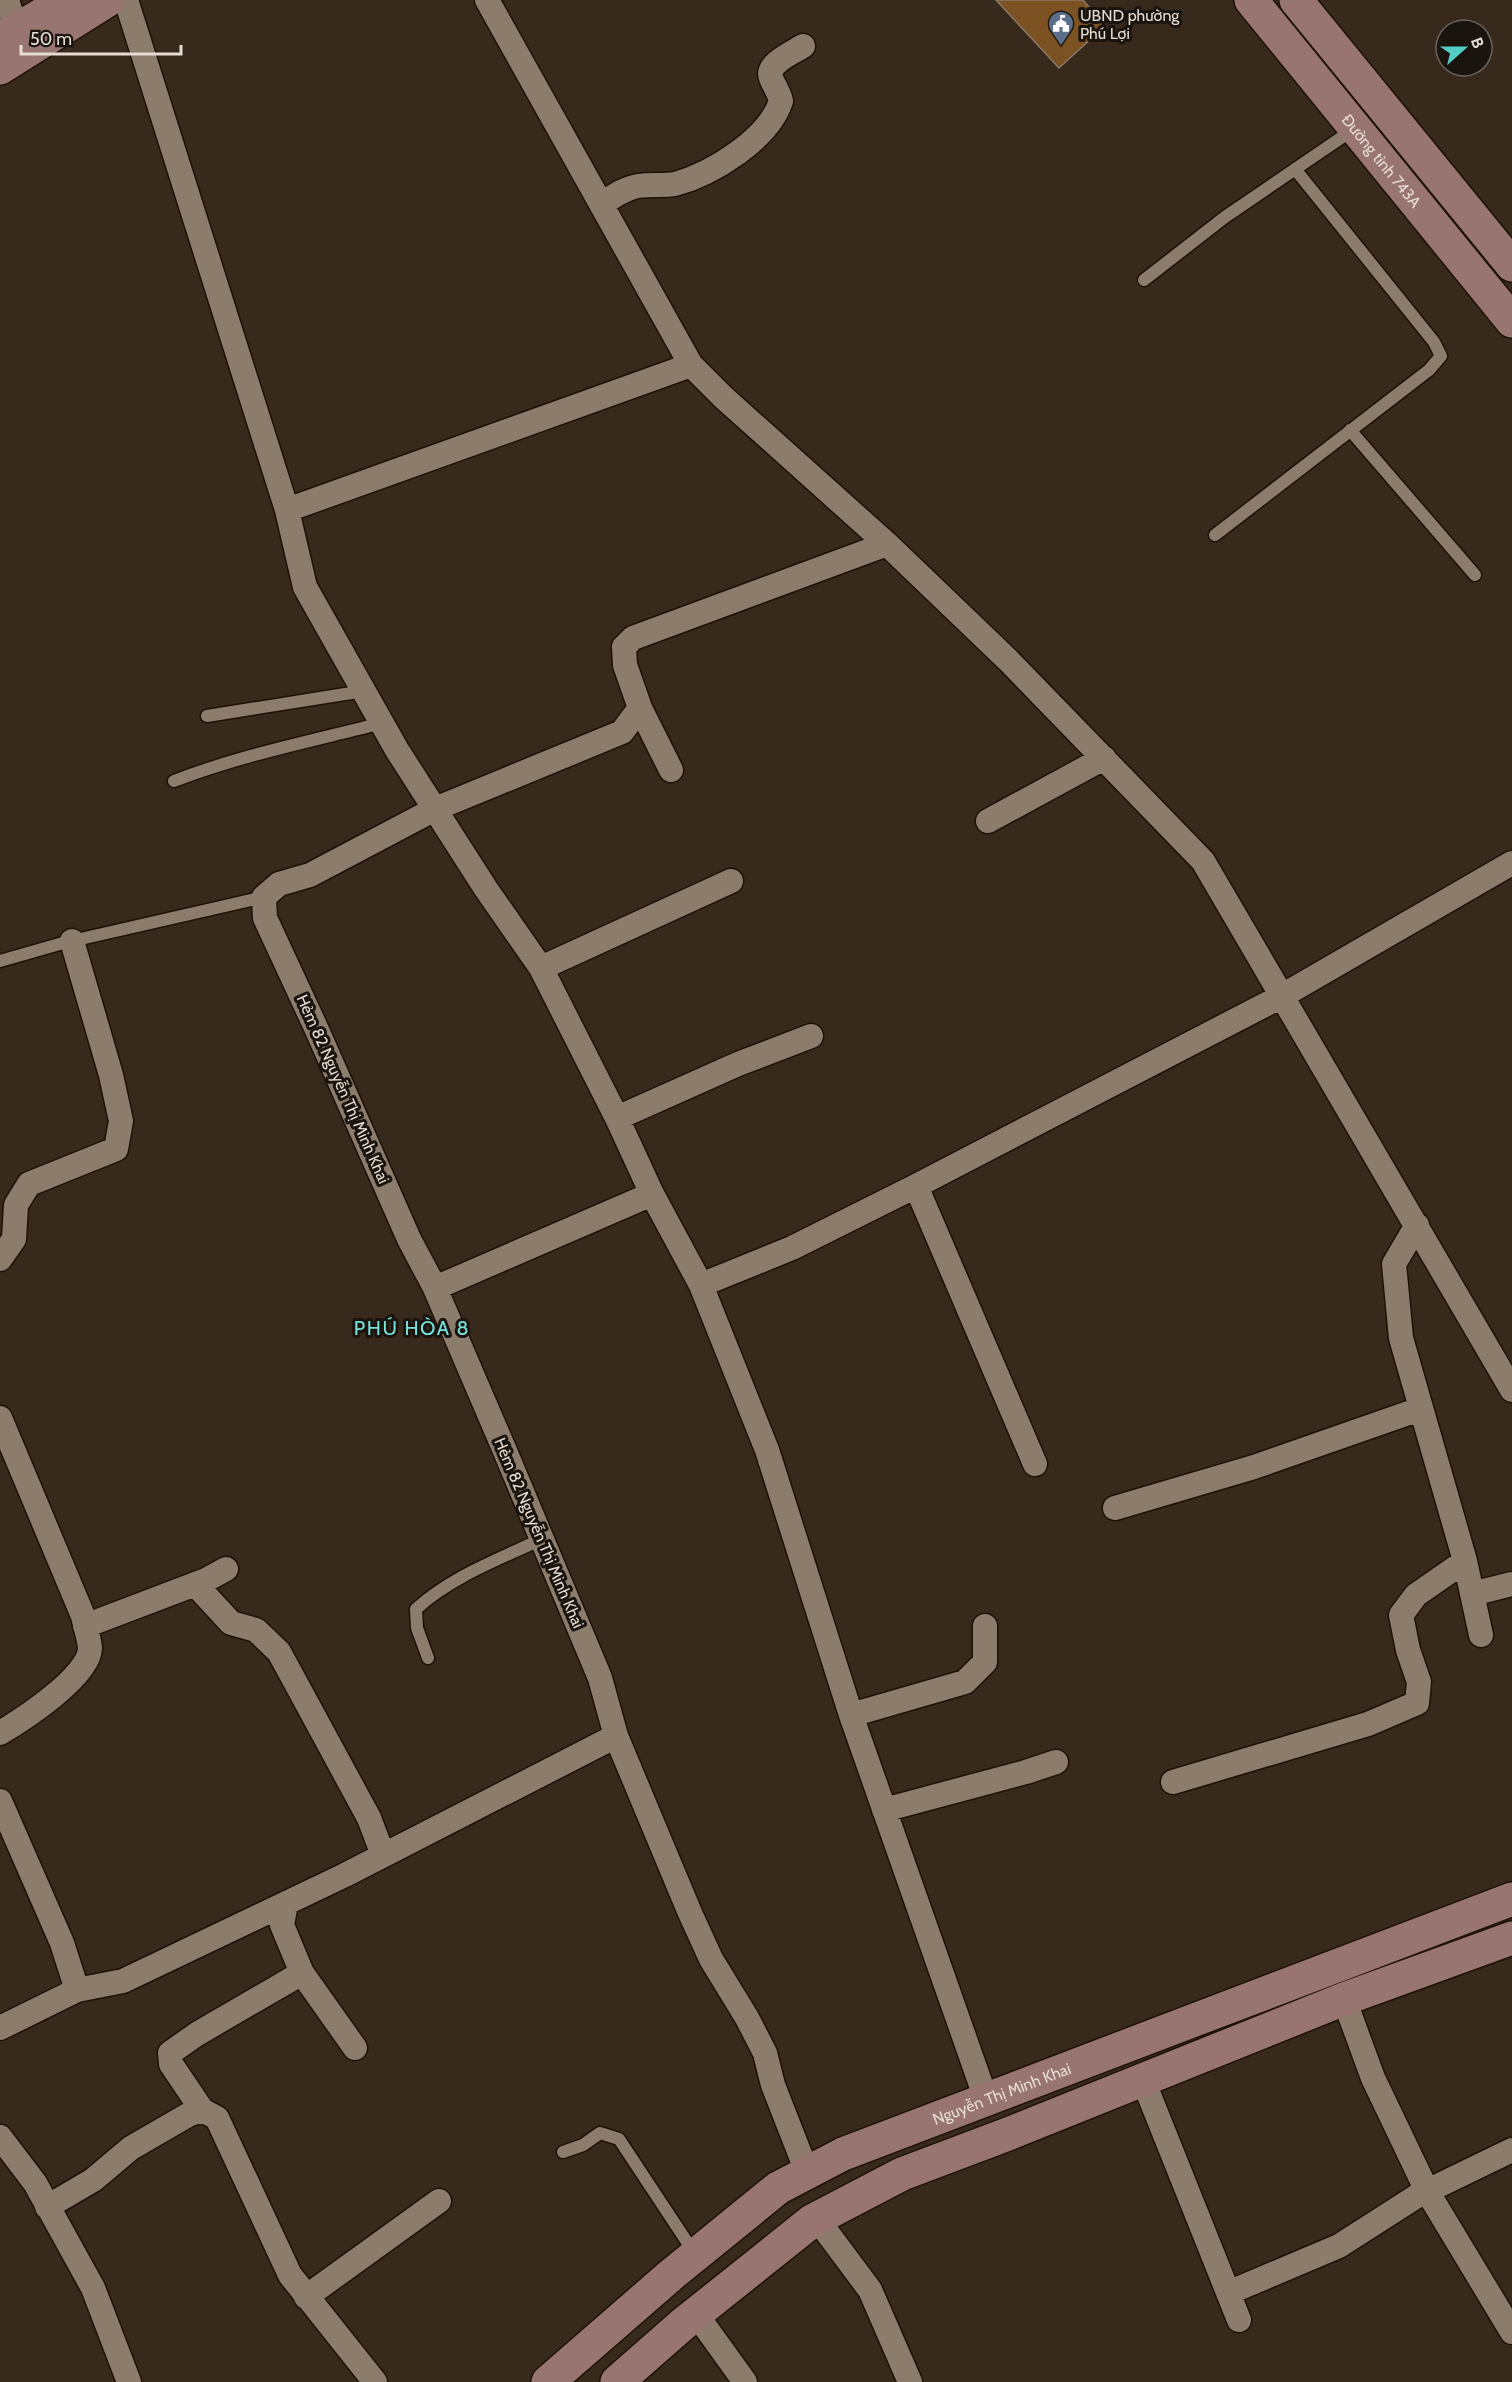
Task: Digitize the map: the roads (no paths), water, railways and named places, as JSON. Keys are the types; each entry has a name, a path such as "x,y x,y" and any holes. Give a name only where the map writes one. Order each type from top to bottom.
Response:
{"main road":[{"path":"8,23 68,0"},
{"path":"0,68 108,0"},
{"name":"Đường tỉnh 743A","path":"1251,0 1512,321"},
{"path":"1296,0 1512,265"},
{"path":"1356,129 1383,107"},
{"name":"Nguyễn Thị Minh Khai","path":"548,2382 695,2255 778,2188 807,2172 843,2154 1512,1899"},
{"path":"617,2382 696,2314 812,2221 902,2174 1344,1999 1512,1938"}],"street":[{"path":"126,0 287,510 305,587 382,723 435,809 540,968 617,1118 652,1194 701,1285 767,1450 851,1716 986,2099"},
{"path":"487,0 691,365 723,397 887,543 1008,660 1203,861 1418,1225 1512,1390"},
{"path":"601,204 629,188 673,184 700,176 751,143 779,109 781,101 769,76 770,71 776,63 803,46"},
{"path":"287,510 691,365"},
{"path":"671,770 640,708 625,666 624,647 633,638 887,543"},
{"path":"264,897 279,884 310,875 435,809 622,732 640,708"},
{"path":"988,821 1104,758"},
{"path":"701,1285 792,1248 1282,996 1512,863"},
{"path":"540,968 731,881"},
{"name":"Hẻm 82 Nguyễn Thị Minh Khai","path":"264,897 265,918 318,1030 409,1239 435,1288 600,1678 616,1736 711,1959 747,2018 765,2053 773,2085 807,2172"},
{"path":"0,1259 14,1239 16,1205 29,1184 116,1149 121,1121 111,1075 72,941"},
{"path":"617,1118 738,1064 811,1036"},
{"path":"916,1186 1035,1464"},
{"path":"435,1288 652,1194"},
{"path":"1418,1225 1394,1264 1401,1338 1465,1561 1481,1635"},
{"path":"1115,1508 1254,1467 1420,1409"},
{"path":"0,1418 83,1616 90,1650 78,1675 26,1718 0,1733"},
{"path":"1173,1782 1368,1724 1417,1703 1419,1682 1408,1650 1401,1615 1416,1595 1465,1561"},
{"path":"85,1626 195,1584 226,1569"},
{"path":"195,1584 231,1623 256,1630 279,1652 369,1818 383,1855"},
{"path":"1472,1594 1512,1584"},
{"path":"851,1716 964,1682 985,1662 985,1626"},
{"path":"0,2028 77,1990 123,1981 383,1855 616,1736"},
{"path":"884,1810 1056,1762"},
{"path":"0,1801 62,1943 77,1990"},
{"path":"286,1903 282,1925 302,1973 355,2048"},
{"path":"302,1973 197,2034 170,2054 171,2064 202,2110 217,2118 290,2275 375,2382"},
{"path":"1344,1999 1373,2078 1427,2191 1512,2331"},
{"path":"1143,2080 1239,2320"},
{"path":"47,2207 93,2180 131,2148 188,2115 202,2110"},
{"path":"0,2137 35,2183 93,2288 129,2382"},
{"path":"1228,2293 1339,2246 1427,2191 1512,2150"},
{"path":"306,2297 439,2201"},
{"path":"812,2221 823,2227 870,2290 910,2382"},
{"path":"696,2314 745,2382"}],"lane":[{"path":"1144,280 1225,217 1356,129"},
{"path":"1215,535 1429,370 1438,362 1440,354 1434,342 1294,170"},
{"path":"1350,430 1475,575"},
{"path":"207,716 364,691"},
{"path":"174,781 208,769 382,723"},
{"path":"0,961 72,941 264,897"},
{"path":"428,1658 417,1628 416,1608 431,1594 473,1571 542,1539"},
{"path":"564,2152 583,2145 600,2133 618,2139 695,2255"}],"place":[{"name":"UBND phường Phú Lợi","path":"1061,47"}],"district":[{"name":"PHÚ HÒA 8","path":"412,1328"}]}
